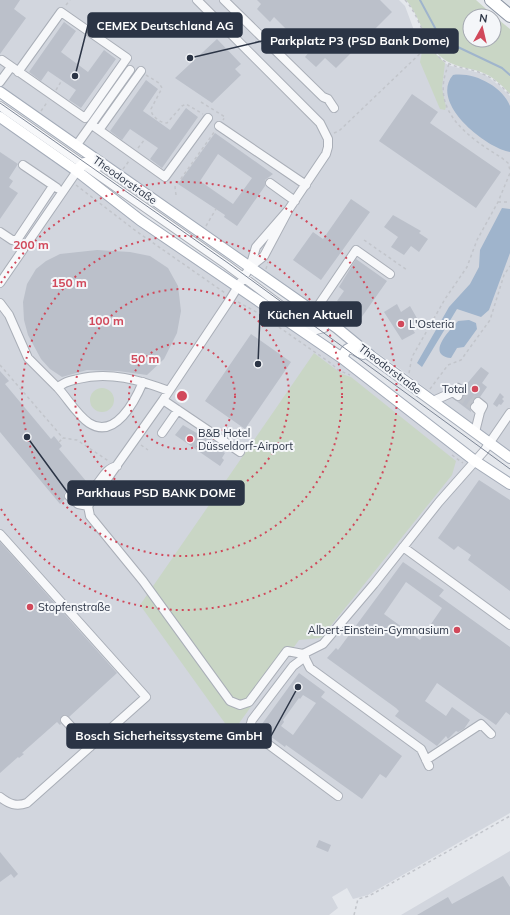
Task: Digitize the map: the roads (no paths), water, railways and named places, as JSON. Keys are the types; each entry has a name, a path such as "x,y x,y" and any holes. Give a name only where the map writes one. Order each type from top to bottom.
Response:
{"highway":[{"path":"491,0 510,16"}],"main road":[{"name":"Theodorstraße","path":"0,92 314,312 324,324 405,380 510,458"},
{"name":"Theodorstraße","path":"0,117 77,171 140,220 342,358 472,465 510,484"},
{"path":"77,171 89,162 96,166 106,167"},
{"path":"342,358 344,351 349,348 371,356"}],"street":[{"path":"197,0 320,123 329,143 326,154 306,185 289,209 256,247 250,267 231,297 163,400 88,506 90,516 143,581 230,701 240,705 249,702 287,651 304,656 310,668 421,749 428,763 481,724 491,734"},
{"path":"224,0 323,97 328,99 334,108"},
{"path":"2,60 18,72 85,118 127,58 61,12 18,72"},
{"path":"0,82 11,67"},
{"path":"76,146 130,70"},
{"path":"99,130 140,71"},
{"path":"0,106 77,171 243,278 310,329 316,330 324,324"},
{"path":"92,125 165,177 208,118"},
{"path":"219,126 306,185"},
{"path":"23,165 62,192"},
{"path":"0,283 77,171"},
{"path":"270,183 295,201"},
{"path":"0,232 12,240 17,240 53,186"},
{"path":"250,267 264,256 289,209"},
{"path":"314,312 356,250 390,274"},
{"path":"0,303 9,315 28,358 90,423 105,427 116,423 123,416 137,396 143,382"},
{"path":"311,338 318,339 324,332 324,324"},
{"path":"58,388 64,383 94,376 111,376 143,382 169,391"},
{"path":"433,401 458,393"},
{"path":"163,400 240,452"},
{"path":"475,432 478,407"},
{"path":"162,433 178,410"},
{"path":"338,796 249,730 252,720 293,666 304,656 323,644 374,584 490,443 510,413"},
{"path":"80,486 86,490 94,488 109,468 117,466"},
{"path":"69,496 78,504 88,506"},
{"path":"0,534 146,697 27,803 22,805 0,801"},
{"path":"403,547 510,625"},
{"path":"65,720 90,747"},
{"path":"0,797 10,804"}],"water":[{"path":"453,75 478,78 501,92 510,106 510,152 500,149 475,133 454,111 448,98 448,86"},
{"path":"502,208 510,209 510,253 489,310 481,317 457,309 422,367 417,363 449,307 470,284 479,267 480,250"},
{"path":"469,320 476,323 477,329 464,347 457,348 451,358 444,356 440,352 440,347 445,336 458,321"}],"waterway":[{"path":"420,0 441,39 502,68 510,75"}],"tunnel":[{"path":"462,391 478,402"},
{"path":"458,396 475,407"}],"tram line":[{"path":"0,103 228,263 510,469"}],"place":[{"name":"Parkplatz P3 (PSD Bank Dome)","path":"190,58"},
{"name":"CEMEX Deutschland AG","path":"75,76"},
{"name":"L'Osteria","path":"401,324"},
{"name":"Küchen Aktuell","path":"258,364"},
{"name":"Total","path":"475,389"},
{"name":"Parkhaus PSD BANK DOME","path":"27,437"},
{"name":"B&B Hotel Düsseldorf-Airport","path":"190,439"},
{"name":"Stopfenstraße","path":"30,607"},
{"name":"Albert-Einstein-Gymnasium","path":"457,630"},
{"name":"Bosch Sicherheitssysteme GmbH","path":"298,687"}]}
